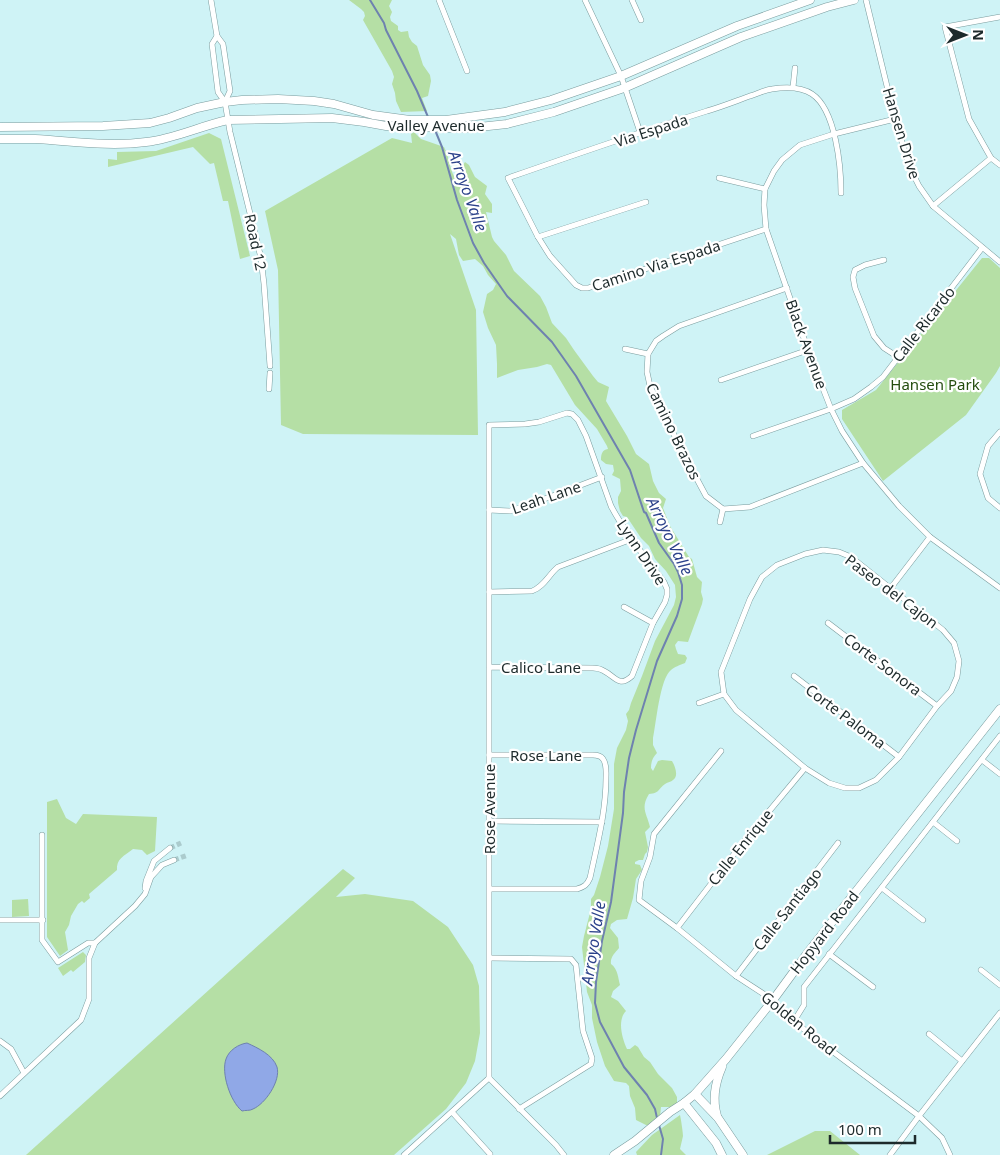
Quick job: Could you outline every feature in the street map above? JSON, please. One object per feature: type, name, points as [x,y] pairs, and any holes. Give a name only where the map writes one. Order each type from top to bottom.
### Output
[{"type":"main road","name":"Valley Avenue","points":[[0,139],[34,139],[84,144],[144,143],[228,120],[332,118],[386,126],[505,112],[551,100],[620,76],[737,26],[810,0]]},
{"type":"main road","name":"Valley Avenue","points":[[0,126],[103,126],[150,123],[197,108],[225,102],[278,99],[334,104],[412,124],[470,128],[507,124],[554,112],[624,88],[750,34],[827,7],[854,0]]},
{"type":"main road","name":"Hopyard Road","points":[[614,1155],[695,1094],[726,1059],[773,1000],[808,950],[1000,709]]},
{"type":"main road","points":[[718,1118],[715,1110],[715,1088],[726,1059]]},
{"type":"main road","points":[[695,1094],[718,1118],[743,1155]]},
{"type":"main road","points":[[684,1103],[716,1143],[722,1155]]},
{"type":"street","points":[[211,0],[217,36],[222,44],[230,90],[225,102]]},
{"type":"street","points":[[439,0],[467,71]]},
{"type":"street","points":[[586,0],[620,76],[640,132]]},
{"type":"street","points":[[632,0],[641,20]]},
{"type":"street","name":"Hansen Drive","points":[[866,0],[895,119],[910,168],[919,186],[933,206],[1000,262]]},
{"type":"street","points":[[1000,17],[945,27],[969,120],[991,158],[1000,165]]},
{"type":"street","points":[[217,36],[212,44],[218,92],[225,102]]},
{"type":"street","points":[[793,87],[795,68]]},
{"type":"street","name":"Via Espada","points":[[538,237],[508,178],[770,89],[793,87],[813,94],[820,102],[827,113],[834,134],[840,162],[841,193]]},
{"type":"street","name":"Road 12","points":[[225,102],[260,258],[264,284],[270,366]]},
{"type":"street","name":"Black Avenue","points":[[895,119],[834,134],[800,145],[782,160],[774,171],[766,189],[764,205],[766,229],[808,350],[831,409],[842,431],[863,464],[899,506],[930,537],[1000,588]]},
{"type":"street","points":[[933,206],[991,158]]},
{"type":"street","points":[[719,178],[766,189]]},
{"type":"street","points":[[538,237],[646,202]]},
{"type":"street","name":"Camino Via Espada","points":[[538,237],[550,256],[576,285],[588,288],[766,229]]},
{"type":"street","name":"Calle Ricardo","points":[[753,436],[831,409],[854,399],[871,387],[883,377],[982,248]]},
{"type":"street","points":[[884,260],[855,270],[853,277],[855,288],[874,336],[884,348],[898,357]]},
{"type":"street","points":[[625,349],[648,354],[656,341],[679,326],[787,288]]},
{"type":"street","points":[[721,380],[808,350]]},
{"type":"street","name":"Camino Brazos","points":[[648,354],[647,372],[650,386],[679,445],[706,496],[724,508]]},
{"type":"street","points":[[269,388],[270,373]]},
{"type":"street","name":"Rose Avenue","points":[[490,1078],[489,424],[525,424],[539,422],[566,413],[572,414]]},
{"type":"street","name":"Lynn Drive","points":[[572,414],[578,420],[586,436],[611,506],[667,589],[665,602],[653,623],[632,676],[622,682],[616,680],[605,671],[593,668]]},
{"type":"street","points":[[1000,432],[988,446],[980,474],[988,498],[1000,508]]},
{"type":"street","points":[[720,522],[724,508],[750,507],[863,464]]},
{"type":"street","name":"Leah Lane","points":[[489,510],[510,511],[602,477]]},
{"type":"street","points":[[890,589],[930,537]]},
{"type":"street","points":[[489,592],[536,590],[552,571],[558,567],[632,539]]},
{"type":"street","name":"Paseo del Cajon","points":[[823,550],[839,552],[851,557],[890,589],[943,630],[954,643],[959,661],[957,677],[951,691],[898,757],[876,780],[859,788],[845,788],[829,783],[805,768],[736,710],[724,694],[721,672],[754,592],[762,577],[776,565],[804,554],[823,550]]},
{"type":"street","points":[[624,607],[653,623]]},
{"type":"street","name":"Corte Sonora","points":[[828,623],[938,706]]},
{"type":"street","name":"Calico Lane","points":[[489,667],[593,668]]},
{"type":"street","name":"Corte Paloma","points":[[794,676],[898,757]]},
{"type":"street","points":[[699,703],[724,694]]},
{"type":"street","name":"Hopyard Road","points":[[794,1021],[804,1005],[804,987],[1000,736]]},
{"type":"street","name":"Golden Road","points":[[721,751],[654,834],[650,857],[641,881],[639,900],[736,976],[773,1000],[794,1021],[919,1116],[942,1138],[950,1155]]},
{"type":"street","name":"Rose Lane","points":[[489,754],[598,755],[603,758],[606,764],[606,789],[602,822]]},
{"type":"street","points":[[982,760],[1000,774]]},
{"type":"street","name":"Calle Enrique","points":[[677,928],[741,845],[805,768]]},
{"type":"street","points":[[490,821],[602,822],[590,878],[583,888],[490,889]]},
{"type":"street","points":[[933,822],[957,841]]},
{"type":"street","points":[[42,835],[42,940],[58,962],[88,943],[95,942]]},
{"type":"street","name":"Calle Santiago","points":[[736,976],[838,843]]},
{"type":"street","points":[[144,894],[146,882],[154,861],[170,848]]},
{"type":"street","points":[[0,1096],[81,1020],[88,999],[89,958],[95,942],[135,906],[144,894],[151,877],[162,865],[174,860]]},
{"type":"street","points":[[882,888],[923,920]]},
{"type":"street","points":[[0,920],[43,920]]},
{"type":"street","points":[[829,954],[872,987]]},
{"type":"street","points":[[490,958],[571,959],[576,965],[583,1031],[592,1058],[591,1064],[519,1109]]},
{"type":"street","points":[[980,970],[1000,985]]},
{"type":"street","points":[[890,1155],[962,1060],[998,1022],[1000,1013]]},
{"type":"street","points":[[929,1034],[962,1060]]},
{"type":"street","points":[[0,1041],[11,1049],[24,1073]]},
{"type":"street","points":[[404,1155],[490,1078],[564,1155]]},
{"type":"street","points":[[452,1112],[490,1154]]},
{"type":"green space","points":[[349,0],[392,0],[389,6],[392,12],[391,21],[398,26],[398,30],[401,32],[408,31],[412,42],[417,46],[423,65],[430,75],[431,81],[428,96],[422,98],[427,111],[401,112],[392,84],[394,77],[392,71],[363,20],[364,12]]},
{"type":"green space","points":[[414,132],[421,139],[444,147],[452,173],[457,181],[462,182],[462,171],[465,162],[469,165],[475,177],[487,186],[485,194],[492,204],[492,213],[486,212],[494,241],[506,255],[514,271],[540,296],[552,323],[566,338],[593,376],[598,382],[609,387],[606,401],[636,454],[649,464],[653,481],[659,493],[666,499],[663,508],[670,526],[692,559],[697,577],[702,582],[702,604],[688,642],[678,641],[675,645],[678,654],[685,655],[687,658],[685,663],[671,670],[664,682],[653,738],[653,745],[657,753],[652,759],[651,768],[653,771],[658,761],[672,761],[676,776],[657,792],[649,794],[646,799],[645,811],[650,827],[645,832],[648,847],[643,860],[635,862],[635,864],[640,865],[642,870],[636,879],[627,919],[617,920],[611,924],[610,928],[618,938],[619,948],[611,959],[611,964],[616,971],[620,985],[613,991],[611,997],[618,1001],[626,1011],[621,1024],[625,1045],[627,1049],[635,1045],[638,1047],[658,1074],[672,1088],[677,1097],[677,1104],[673,1107],[661,1107],[660,1117],[648,1126],[636,1120],[629,1086],[626,1083],[614,1081],[605,1066],[592,1018],[592,1005],[587,992],[582,947],[591,909],[591,899],[600,877],[608,846],[614,809],[614,764],[617,748],[626,730],[628,721],[626,714],[655,641],[674,605],[676,597],[675,585],[666,571],[655,559],[649,546],[641,538],[627,517],[623,516],[620,511],[618,497],[621,491],[620,479],[612,475],[614,471],[613,465],[606,464],[601,460],[602,453],[608,449],[607,446],[597,429],[575,405],[551,365],[547,364],[518,370],[497,378],[496,345],[483,312],[487,294],[493,290],[496,284],[483,266],[475,259],[463,261],[459,255],[456,239],[450,234],[476,310],[478,435],[303,434],[281,425],[278,270],[265,211],[392,138],[412,143],[411,134]]},
{"type":"green space","points":[[209,133],[221,139],[250,256],[240,259],[228,201],[223,201],[214,163],[210,164],[193,147],[108,167],[108,159],[117,160],[117,152],[156,151]]},
{"type":"green space","name":"Hansen Park","points":[[982,258],[989,258],[1000,268],[1000,366],[966,415],[883,481],[842,419],[842,410],[876,390]]},
{"type":"green space","points":[[57,799],[66,818],[76,824],[83,814],[157,817],[155,851],[147,855],[142,850],[133,849],[119,860],[117,870],[89,894],[90,898],[84,903],[82,901],[78,904],[65,932],[68,950],[60,956],[47,937],[47,802]]},
{"type":"green space","points":[[343,869],[355,878],[336,897],[365,894],[413,901],[448,927],[473,965],[479,986],[480,1033],[475,1061],[466,1083],[446,1109],[394,1155],[26,1155]]},
{"type":"green space","points":[[28,899],[29,916],[12,917],[12,900]]},
{"type":"green space","points":[[83,952],[86,955],[85,962],[73,972],[71,970],[63,976],[58,968]]},
{"type":"green space","points":[[680,1115],[683,1136],[680,1149],[686,1155],[637,1155],[636,1152],[652,1135]]},
{"type":"green space","points":[[815,1131],[830,1131],[860,1155],[767,1155]]},
{"type":"water","points":[[247,1043],[269,1055],[277,1067],[278,1073],[277,1079],[267,1097],[252,1110],[242,1111],[230,1094],[225,1065],[227,1056],[232,1050]]},
{"type":"waterway","name":"Arroyo Valle","points":[[370,0],[384,23],[428,117]]},
{"type":"waterway","name":"Arroyo Valle","points":[[435,130],[473,243],[484,263],[507,296],[552,342],[576,376],[630,470],[644,512],[659,543],[674,564],[682,585],[682,599],[677,616],[657,661],[629,758],[611,902],[602,941],[595,1003],[600,1022],[624,1067],[647,1095],[655,1109],[657,1118]]},
{"type":"waterway","name":"Arroyo Valle","points":[[659,1125],[663,1139],[661,1155]]},
{"type":"tunnel","points":[[170,848],[181,843]]},
{"type":"tunnel","points":[[174,860],[188,855]]}]
